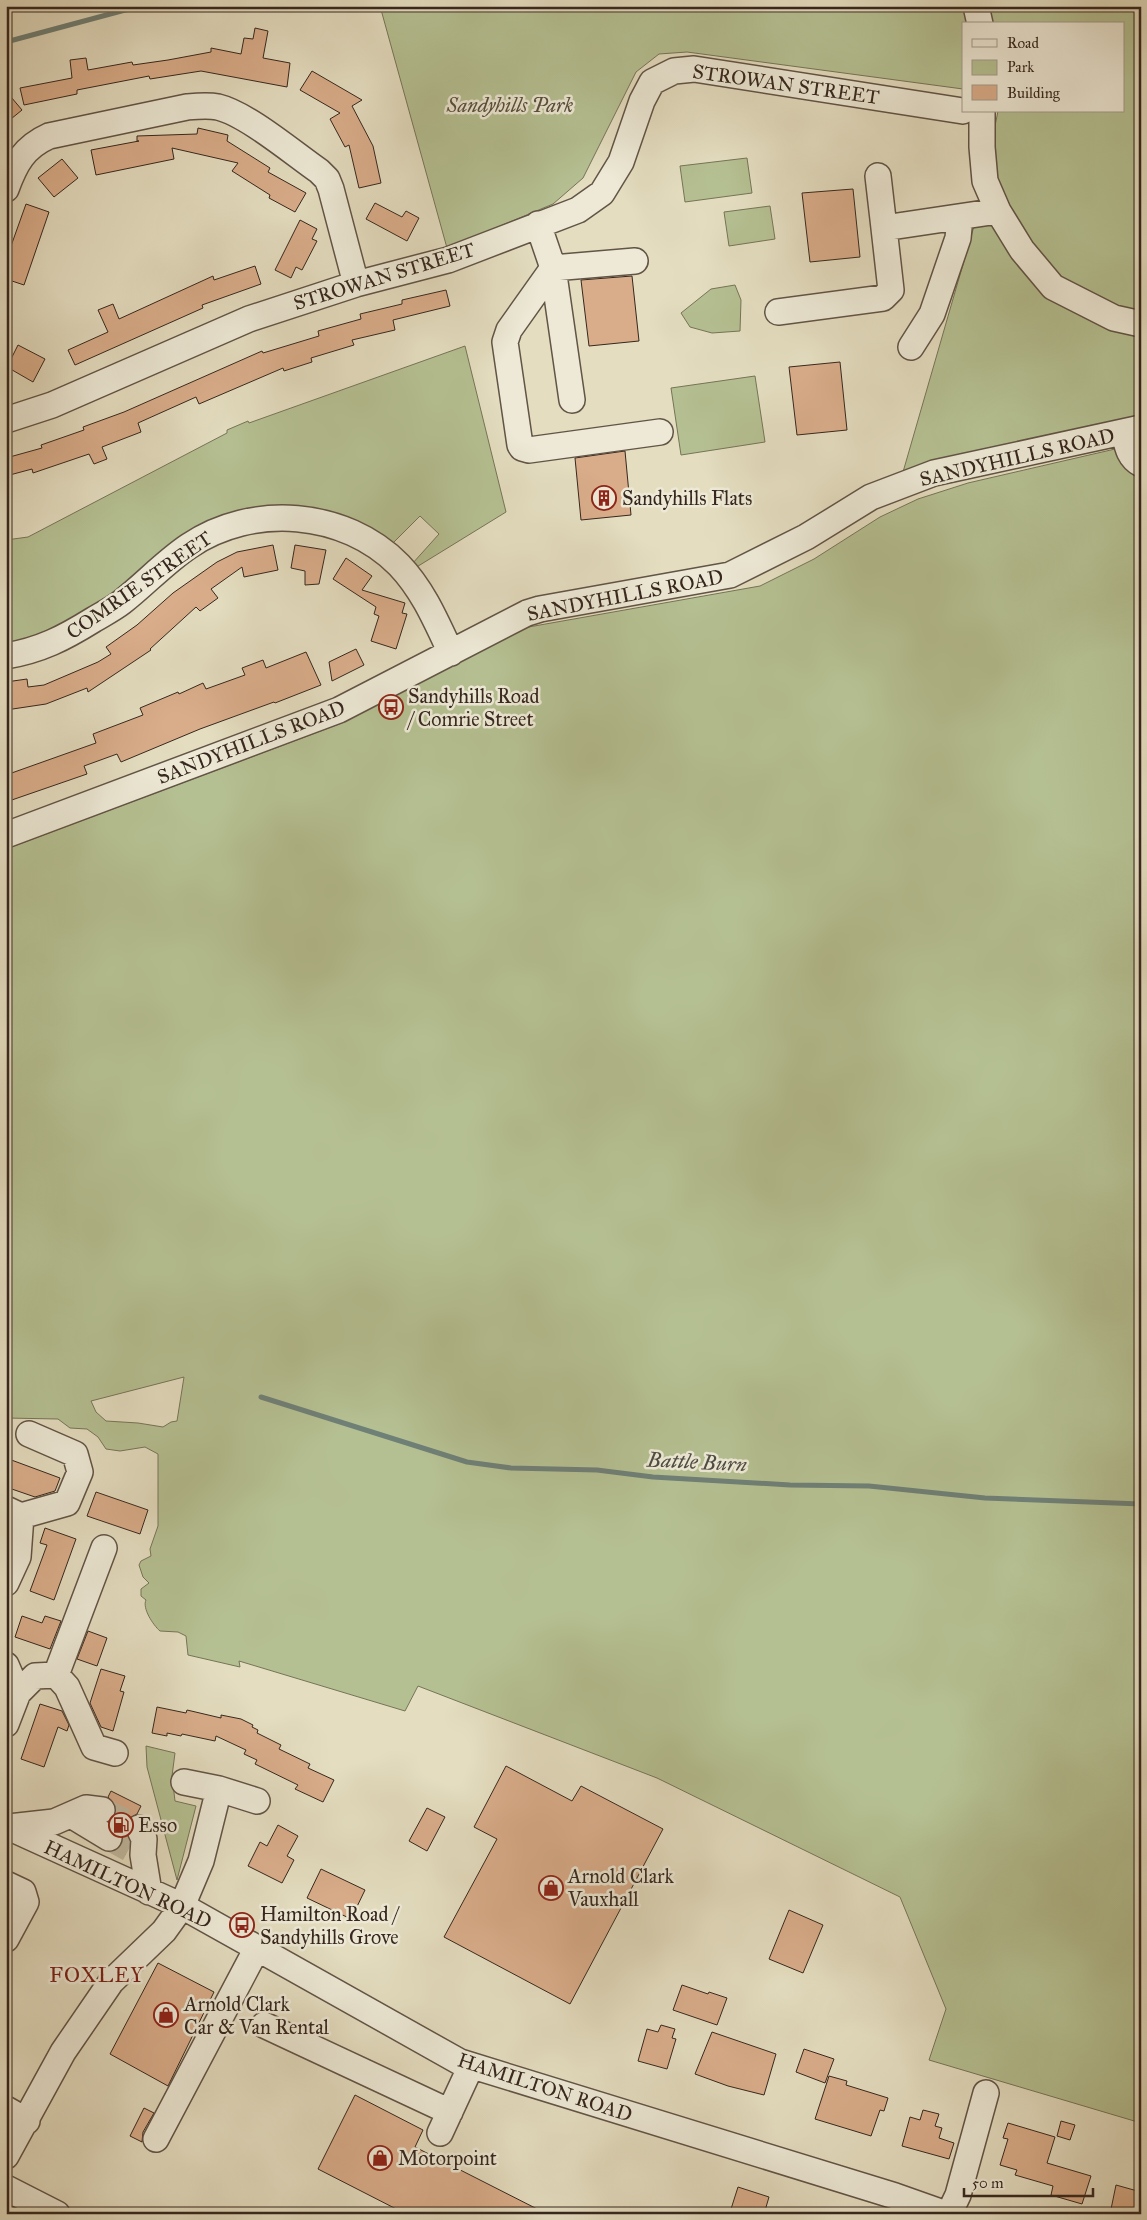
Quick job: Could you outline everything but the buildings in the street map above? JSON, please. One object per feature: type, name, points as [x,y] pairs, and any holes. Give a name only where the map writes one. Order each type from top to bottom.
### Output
[{"type":"street","points":[[976,6],[980,22]]},
{"type":"street","name":"STROWAN STREET","points":[[6,420],[52,405],[248,319],[356,284],[448,260],[578,210],[602,193],[620,162],[642,101],[652,82],[674,70],[694,69],[962,110]]},
{"type":"street","points":[[6,189],[20,157],[34,144],[49,136],[187,107],[206,106],[224,109],[241,117],[319,171],[327,179],[356,284]]},
{"type":"street","points":[[973,112],[982,147],[985,181],[998,211],[1022,250],[1053,287],[1114,318],[1141,324]]},
{"type":"street","points":[[778,312],[883,298],[892,290],[878,176]]},
{"type":"street","points":[[884,228],[998,211]]},
{"type":"street","points":[[911,347],[932,314],[958,238],[960,217]]},
{"type":"street","points":[[538,224],[553,268],[572,400]]},
{"type":"street","points":[[553,268],[635,261]]},
{"type":"street","points":[[553,268],[510,330],[505,342],[520,445],[529,450],[660,432]]},
{"type":"street","points":[[1132,430],[1130,454],[1133,460],[1141,464]]},
{"type":"street","name":"SANDYHILLS ROAD","points":[[6,835],[340,710],[504,624],[540,609],[730,575],[806,537],[872,497],[934,473],[1132,430]]},
{"type":"street","name":"COMRIE STREET","points":[[6,656],[32,650],[60,640],[120,603],[179,554],[212,532],[236,523],[274,518],[313,521],[340,528],[365,539],[390,557],[421,593],[451,653]]},
{"type":"street","points":[[6,1583],[18,1556],[14,1512],[68,1503],[80,1472],[75,1454],[29,1434]]},
{"type":"street","points":[[56,1675],[104,1548]]},
{"type":"street","points":[[6,1665],[18,1693]]},
{"type":"street","points":[[6,1724],[18,1693],[35,1676],[56,1675]]},
{"type":"street","points":[[56,1675],[67,1687],[94,1747],[115,1754]]},
{"type":"street","points":[[184,1782],[219,1789],[257,1801]]},
{"type":"street","points":[[6,2156],[16,2115],[112,1982],[164,1931],[182,1906],[201,1862],[219,1789]]},
{"type":"street","points":[[8,1827],[43,1824],[72,1815],[86,1808],[102,1810]]},
{"type":"street","points":[[72,1815],[130,1842],[149,1892]]},
{"type":"street","name":"HAMILTON ROAD","points":[[8,1827],[182,1906],[460,2062],[892,2205],[947,2214]]},
{"type":"street","points":[[6,1884],[23,1892],[26,1902],[6,1940]]},
{"type":"street","points":[[156,2139],[257,1948]]},
{"type":"street","points":[[264,2025],[445,2123],[471,2066]]},
{"type":"street","points":[[947,2214],[958,2195],[986,2093]]},
{"type":"street","points":[[6,2188],[57,2214]]},
{"type":"green space","name":"Sandyhills Park","points":[[380,6],[1141,6],[1141,418],[903,472],[977,216],[998,112],[1124,112],[1124,22],[962,22],[962,89],[687,52],[659,54],[636,72],[583,178],[553,204],[447,248]]},
{"type":"green space","points":[[747,158],[752,193],[685,202],[680,166]]},
{"type":"green space","points":[[770,206],[775,239],[729,246],[724,212]]},
{"type":"green space","points":[[735,285],[741,300],[740,331],[712,333],[690,327],[681,313],[711,289]]},
{"type":"green space","points":[[465,346],[506,512],[415,568],[412,564],[439,534],[420,516],[391,545],[255,508],[237,512],[211,520],[187,532],[169,545],[107,599],[66,624],[37,636],[6,643],[6,540],[28,537],[227,433],[227,430],[248,421],[249,423]]},
{"type":"green space","points":[[755,376],[765,442],[681,455],[671,388]]},
{"type":"green space","points":[[1141,443],[1141,2123],[929,2060],[946,2009],[900,1897],[657,1778],[418,1686],[405,1711],[239,1661],[240,1667],[188,1655],[186,1636],[178,1632],[160,1631],[149,1616],[145,1603],[146,1600],[141,1596],[141,1589],[149,1583],[143,1577],[139,1565],[141,1561],[151,1556],[150,1549],[158,1526],[158,1454],[145,1447],[120,1451],[106,1449],[98,1437],[87,1429],[70,1428],[58,1419],[6,1418],[6,849],[342,723],[523,628],[760,586],[814,559],[880,517],[918,499],[968,483]],"holes":[[[184,1377],[177,1421],[163,1427],[106,1421],[96,1412],[91,1401]]]},
{"type":"green space","points":[[146,1746],[175,1753],[172,1776],[175,1801],[196,1806],[177,1880],[147,1767]]},
{"type":"waterway","points":[[6,42],[140,6]]},
{"type":"waterway","name":"Battle Burn","points":[[261,1397],[467,1462],[511,1468],[597,1470],[653,1477],[790,1485],[869,1486],[985,1498],[1141,1504]]},
{"type":"tunnel","points":[[102,1810],[139,1828]]},
{"type":"tunnel","points":[[109,1838],[129,1849]]},
{"type":"place","name":"Sandyhills Flats","points":[[604,498]]},
{"type":"place","name":"Sandyhills Road / Comrie Street","points":[[391,707]]},
{"type":"place","name":"Esso","points":[[121,1825]]},
{"type":"place","name":"Arnold Clark Vauxhall","points":[[551,1888]]},
{"type":"place","name":"Hamilton Road / Sandyhills Grove","points":[[242,1925]]},
{"type":"place","name":"Arnold Clark Car & Van Rental","points":[[166,2015]]},
{"type":"place","name":"Motorpoint","points":[[380,2158]]},
{"type":"district","name":"FOXLEY","points":[[97,1975]]}]
